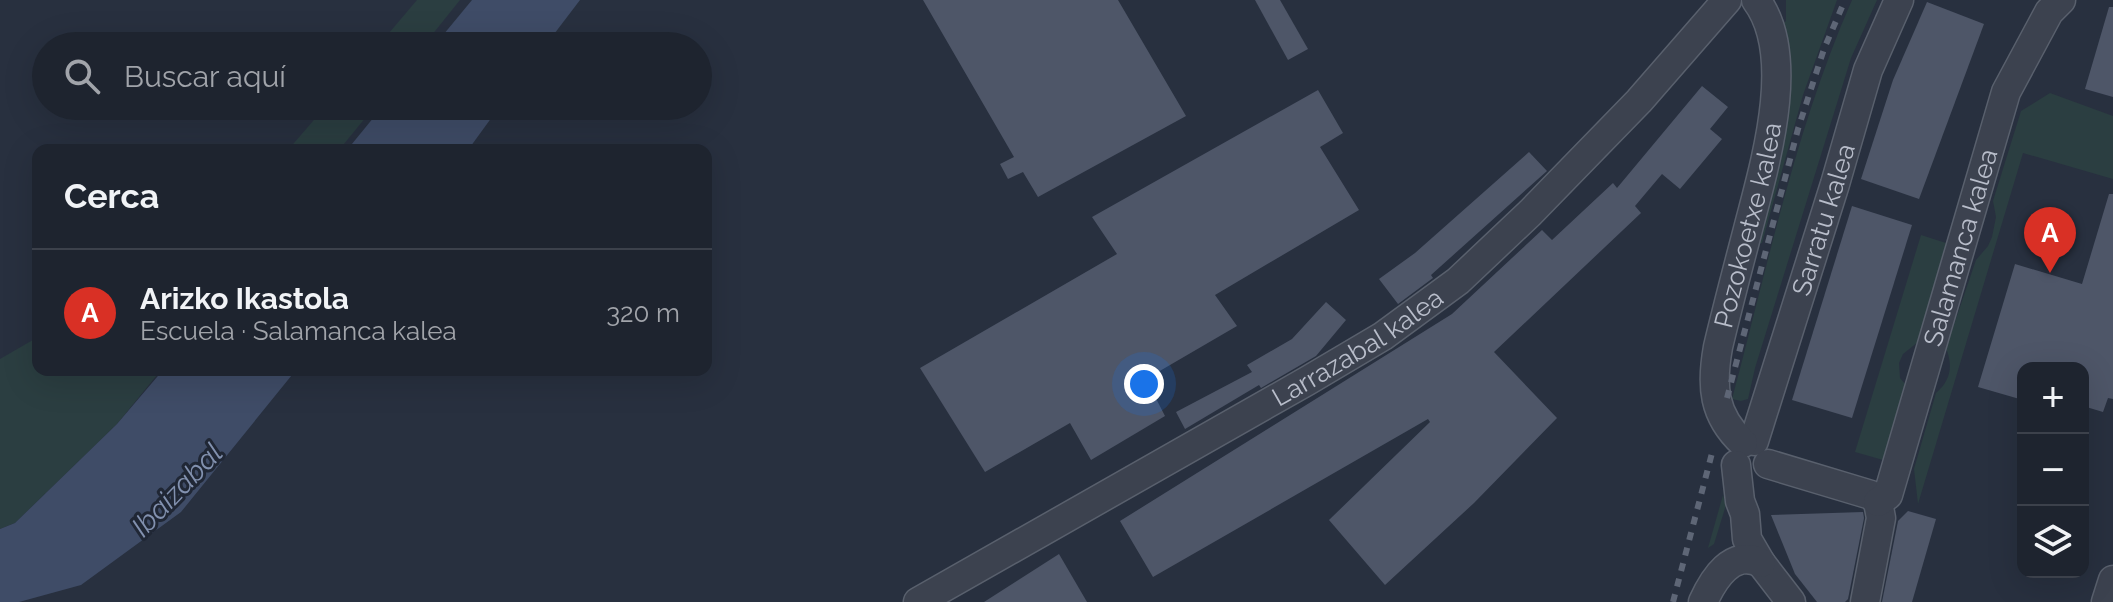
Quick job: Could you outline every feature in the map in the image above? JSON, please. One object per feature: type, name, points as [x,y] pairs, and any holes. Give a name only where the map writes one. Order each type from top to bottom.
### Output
[{"type":"street","name":"Larrazabal kalea","points":[[918,602],[1383,336],[1458,281],[1530,213],[1639,101],[1727,0]]},
{"type":"street","name":"Pozokoetxe kalea","points":[[1756,0],[1768,17],[1776,63],[1772,126],[1767,158],[1713,375],[1717,404],[1751,458],[1740,501],[1748,544],[1791,602]]},
{"type":"street","name":"Sarratu kalea","points":[[1751,458],[1868,70],[1899,0]]},
{"type":"street","name":"Salamanca kalea","points":[[1865,602],[1881,518],[1878,502],[1888,495],[2006,92],[2049,12],[2061,0]]},
{"type":"street","points":[[1751,458],[1871,495],[1878,502]]},
{"type":"street","points":[[1703,602],[1718,574],[1748,544]]},
{"type":"street","points":[[2106,602],[2113,580]]},
{"type":"shaded area","points":[[417,0],[460,0],[434,32],[390,32]]},
{"type":"shaded area","points":[[1786,0],[1837,0],[1803,95],[1762,243],[1756,244],[1781,25],[1786,21]]},
{"type":"shaded area","points":[[1852,0],[1877,0],[1851,58],[1748,399],[1732,399],[1799,147],[1832,48]]},
{"type":"shaded area","points":[[2050,93],[2113,116],[2113,179],[2023,153],[1918,504],[1914,469],[1936,393],[1949,372],[1946,348],[1976,260],[1992,237],[1996,217],[1993,201],[2021,111]]},
{"type":"shaded area","points":[[314,120],[364,120],[344,144],[293,144]]},
{"type":"shaded area","points":[[1921,235],[1946,243],[1918,342],[1903,354],[1899,363],[1900,378],[1905,384],[1883,460],[1855,452]]},
{"type":"shaded area","points":[[32,340],[32,376],[156,376],[117,424],[15,523],[0,529],[0,359]]},
{"type":"shaded area","points":[[1723,495],[1726,505],[1714,544],[1708,548]]},
{"type":"water","points":[[472,0],[580,0],[556,32],[446,32]]},
{"type":"water","points":[[372,120],[490,120],[472,144],[352,144]]},
{"type":"water","name":"Ibaizabal","points":[[158,376],[291,376],[181,512],[81,585],[19,602],[0,602],[0,529],[15,523],[117,424]]},
{"type":"building","points":[[923,0],[1118,0],[1186,116],[1038,197],[1023,172],[1008,179],[1000,164],[1014,157]]},
{"type":"building","points":[[1255,0],[1280,0],[1308,49],[1288,60]]},
{"type":"building","points":[[1927,2],[1984,24],[1919,199],[1861,179],[1893,80]]},
{"type":"building","points":[[2109,7],[2113,7],[2113,97],[2085,89]]},
{"type":"building","points":[[1702,86],[1728,107],[1710,129],[1722,139],[1680,189],[1662,174],[1635,206],[1641,213],[1494,352],[1557,418],[1474,503],[1385,585],[1329,520],[1430,422],[1428,419],[1153,577],[1120,521],[1452,314],[1542,230],[1552,240],[1613,183],[1617,188]]},
{"type":"building","points":[[1318,90],[1343,133],[1320,147],[1359,210],[1215,295],[1237,326],[1146,379],[1165,416],[1091,460],[1070,423],[985,472],[920,368],[1117,254],[1092,217]]},
{"type":"building","points":[[1529,152],[1547,171],[1431,275],[1433,278],[1398,304],[1379,279],[1415,253]]},
{"type":"building","points":[[2109,194],[2113,194],[2113,399],[2108,398],[2103,412],[2089,408],[2089,362],[2017,362],[2017,398],[1978,387],[2015,264],[2082,284]]},
{"type":"building","points":[[1852,206],[1912,225],[1852,418],[1792,400]]},
{"type":"building","points":[[1326,302],[1346,320],[1316,356],[1261,388],[1259,385],[1185,429],[1176,412],[1252,372],[1247,365],[1292,339]]},
{"type":"building","points":[[1908,511],[1936,519],[1912,602],[1882,602],[1898,521]]},
{"type":"building","points":[[1863,512],[1848,599],[1845,602],[1817,602],[1795,574],[1771,515]]},
{"type":"building","points":[[1059,554],[1087,602],[984,602]]},
{"type":"railway","points":[[1727,398],[1798,129],[1824,49],[1845,0]]},
{"type":"railway","points":[[1673,602],[1712,453]]},
{"type":"place","name":"Arizko Ikastola","points":[[2050,273]]}]
